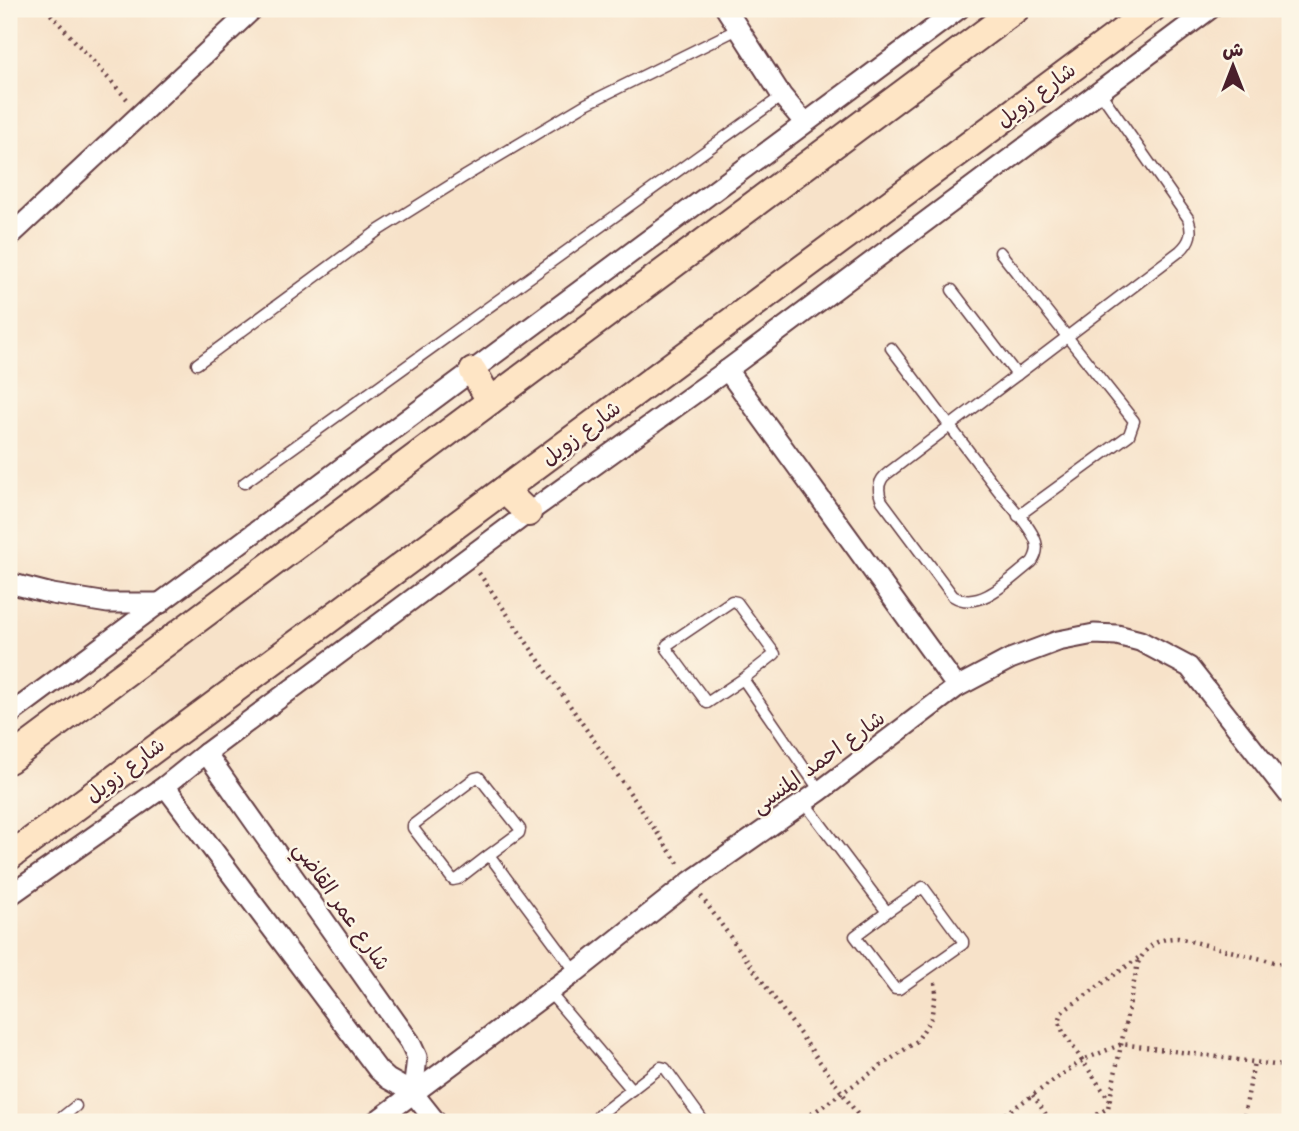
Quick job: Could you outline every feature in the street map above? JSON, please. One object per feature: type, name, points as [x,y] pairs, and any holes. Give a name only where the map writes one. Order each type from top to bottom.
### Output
[{"type":"main road","points":[[9,760],[1016,9]]},
{"type":"main road","name":"شارع زويل","points":[[9,857],[1152,9]]},
{"type":"main road","points":[[472,371],[490,401]]},
{"type":"main road","points":[[504,489],[528,513]]},
{"type":"street","points":[[9,237],[253,9]]},
{"type":"street","points":[[726,9],[782,96],[804,122]]},
{"type":"street","points":[[9,715],[959,9]]},
{"type":"street","points":[[9,897],[165,786],[528,513],[727,370],[1210,9]]},
{"type":"street","points":[[727,370],[957,687]]},
{"type":"street","points":[[9,583],[52,594],[108,603],[161,603]]},
{"type":"street","name":"شارع احمد المنسى","points":[[375,1122],[576,972],[691,881],[812,796],[957,687],[1010,659],[1058,641],[1094,634],[1117,635],[1140,642],[1189,667],[1290,796]]},
{"type":"street","name":"شارع عمر القاضي","points":[[206,753],[410,1042],[416,1057],[413,1093]]},
{"type":"street","points":[[165,786],[378,1070],[413,1093],[436,1122]]},
{"type":"lane","points":[[197,365],[379,230],[462,178],[586,104],[738,29]]},
{"type":"lane","points":[[891,348],[950,426],[1018,516],[1037,544],[1032,562],[989,595],[976,600],[964,601],[953,596],[882,501],[878,488],[883,477],[950,426],[1017,374],[1180,251],[1191,237],[1188,218],[1100,92]]},
{"type":"lane","points":[[244,483],[782,96]]},
{"type":"lane","points":[[1000,252],[1132,416],[1134,426],[1129,435],[1018,516]]},
{"type":"lane","points":[[952,290],[1017,374]]},
{"type":"lane","points":[[735,601],[775,654],[743,679],[710,702],[705,702],[667,645],[735,601]]},
{"type":"lane","points":[[743,679],[812,796],[887,912]]},
{"type":"lane","points":[[475,778],[479,778],[520,829],[519,833],[489,855],[453,880],[413,825],[475,778]]},
{"type":"lane","points":[[489,855],[576,972]]},
{"type":"lane","points":[[919,888],[924,888],[963,942],[899,989],[894,988],[855,936],[887,912],[919,888]]},
{"type":"lane","points":[[549,992],[632,1090]]},
{"type":"lane","points":[[600,1122],[597,1118],[599,1115],[663,1067],[705,1122]]},
{"type":"lane","points":[[56,1122],[76,1106]]},
{"type":"path","points":[[46,9],[141,114]]},
{"type":"path","points":[[468,558],[691,881],[863,1122]]},
{"type":"path","points":[[1110,1102],[1059,1022],[1062,1012],[1142,956],[1150,946],[1160,939],[1178,938],[1290,967]]},
{"type":"path","points":[[1085,1122],[1104,1112],[1110,1102],[1142,956]]},
{"type":"path","points":[[800,1122],[917,1041],[931,1018],[936,992],[932,965]]},
{"type":"path","points":[[994,1122],[1083,1060],[1122,1044],[1290,1067]]},
{"type":"path","points":[[1242,1122],[1254,1062]]},
{"type":"path","points":[[1033,1095],[1051,1122]]}]
